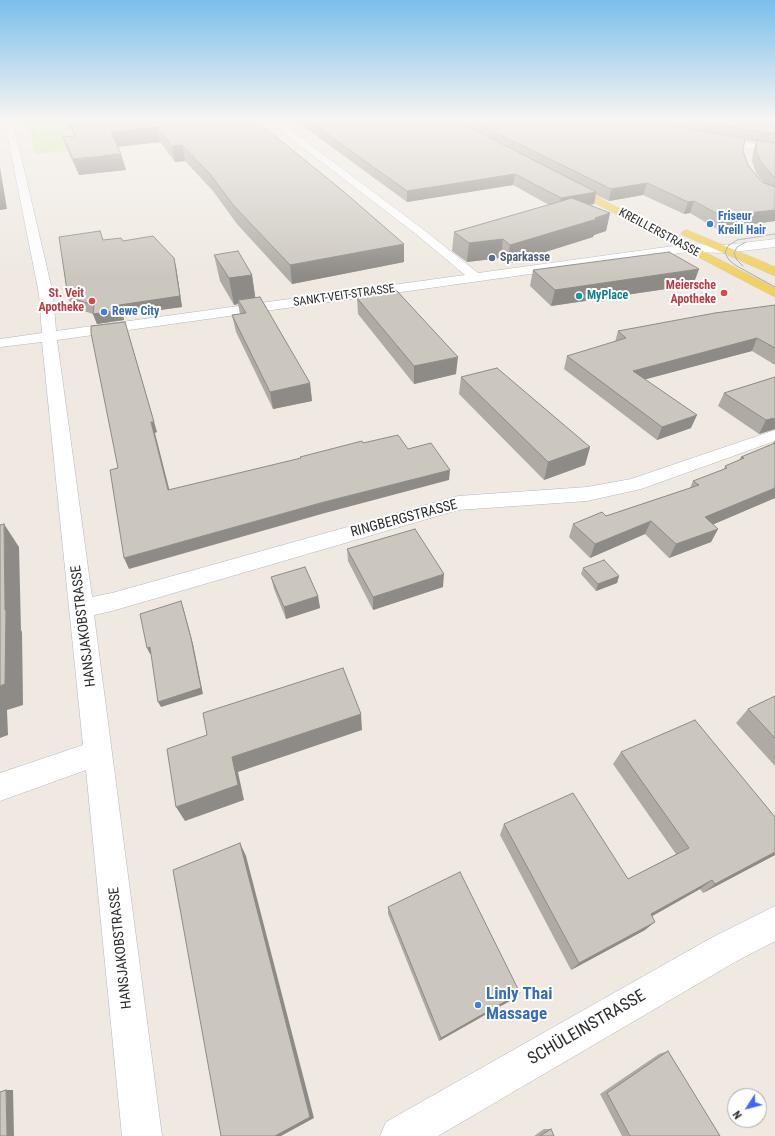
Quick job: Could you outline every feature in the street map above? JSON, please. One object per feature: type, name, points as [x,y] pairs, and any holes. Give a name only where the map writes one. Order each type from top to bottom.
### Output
[{"type":"main road","points":[[572,176],[586,183]]},
{"type":"main road","name":"KREILLERSTRASSE","points":[[562,182],[775,293]]},
{"type":"main road","name":"KREILLERSTRASSE","points":[[677,228],[775,272]]},
{"type":"street","name":"HANSJAKOBSTRASSE","points":[[16,171],[46,294],[142,1136]]},
{"type":"street","points":[[340,171],[420,232],[475,277]]},
{"type":"street","name":"SANKT-VEIT-STRASSE","points":[[688,248],[701,239],[720,236]]},
{"type":"street","name":"SANKT-VEIT-STRASSE","points":[[0,343],[688,248],[724,249],[775,243]]},
{"type":"street","name":"RINGBERGSTRASSE","points":[[81,608],[112,602],[458,504],[587,494],[634,485],[771,440]]},
{"type":"street","points":[[0,787],[98,753]]},
{"type":"street","name":"SCHÜLEINSTRASSE","points":[[400,1136],[723,950],[775,923]]},
{"type":"building","points":[[207,171],[318,171],[404,244],[290,265],[234,206]]},
{"type":"building","points":[[379,171],[555,171],[596,192],[561,198],[515,174],[407,191]]},
{"type":"building","points":[[574,171],[753,171],[762,182],[775,187],[775,210],[721,216],[694,201],[688,202],[647,183],[611,189]]},
{"type":"building","points":[[769,171],[775,171],[775,178]]},
{"type":"building","points":[[572,198],[610,213],[595,218],[597,219],[510,245],[503,239],[469,243],[454,232]]},
{"type":"building","points":[[100,231],[103,240],[121,238],[123,241],[153,236],[174,258],[180,296],[119,305],[121,310],[93,314],[94,305],[68,297],[59,237]]},
{"type":"building","points":[[238,251],[252,275],[229,278],[214,255]]},
{"type":"building","points":[[669,252],[699,269],[555,290],[533,270]]},
{"type":"building","points":[[396,290],[458,357],[414,366],[357,298]]},
{"type":"building","points":[[260,297],[310,383],[270,392],[232,315],[246,313],[238,300]]},
{"type":"building","points":[[775,305],[775,348],[757,338],[633,371],[697,415],[662,427],[567,356],[626,338],[618,331],[715,313]]},
{"type":"building","points":[[125,322],[154,422],[151,422],[168,490],[301,458],[300,457],[362,441],[363,443],[398,435],[408,449],[431,443],[450,470],[324,502],[124,558],[110,470],[118,468],[91,333],[91,326]]},
{"type":"building","points":[[497,368],[590,447],[548,462],[461,377]]},
{"type":"building","points":[[775,377],[775,418],[766,420],[724,393]]},
{"type":"building","points":[[775,443],[775,488],[705,517],[718,529],[676,544],[651,521],[595,544],[573,524],[602,512],[606,516],[699,485],[693,481],[727,468],[725,466],[744,458],[741,457]]},
{"type":"building","points":[[4,524],[6,610],[5,684],[0,686],[0,525]]},
{"type":"building","points":[[415,529],[444,574],[373,597],[347,549]]},
{"type":"building","points":[[604,560],[619,576],[598,584],[583,568]]},
{"type":"building","points":[[305,567],[318,596],[284,607],[271,577]]},
{"type":"building","points":[[181,601],[191,638],[201,688],[158,702],[150,647],[147,648],[140,614]]},
{"type":"building","points":[[343,668],[361,714],[232,757],[238,785],[176,807],[167,749],[207,735],[203,713]]},
{"type":"building","points":[[775,696],[775,738],[748,709]]},
{"type":"building","points":[[695,720],[775,817],[775,852],[715,884],[712,880],[651,914],[655,922],[579,963],[504,824],[573,793],[628,879],[689,848],[621,752]]},
{"type":"building","points":[[240,843],[310,1117],[275,1136],[221,1136],[173,870]]},
{"type":"building","points":[[460,872],[520,993],[441,1038],[388,907]]},
{"type":"building","points":[[668,1051],[720,1136],[630,1136],[607,1093]]},
{"type":"building","points":[[6,1090],[7,1136],[0,1136],[0,1092]]},
{"type":"building","points":[[551,1129],[554,1136],[540,1136]]},
{"type":"tram line","points":[[775,234],[737,240],[728,246],[725,253],[729,260],[735,265],[775,287]]},
{"type":"tram line","points":[[743,266],[737,260],[734,253],[737,247],[746,242]]},
{"type":"place","name":"Friseur Kreill Hair","points":[[710,224]]},
{"type":"place","name":"Sparkasse","points":[[492,258]]},
{"type":"place","name":"Meiersche Apotheke","points":[[724,293]]},
{"type":"place","name":"MyPlace","points":[[579,296]]},
{"type":"place","name":"St. Veit Apotheke","points":[[92,301]]},
{"type":"place","name":"Rewe City","points":[[104,312]]},
{"type":"place","name":"Linly Thai Massage","points":[[478,1005]]}]
